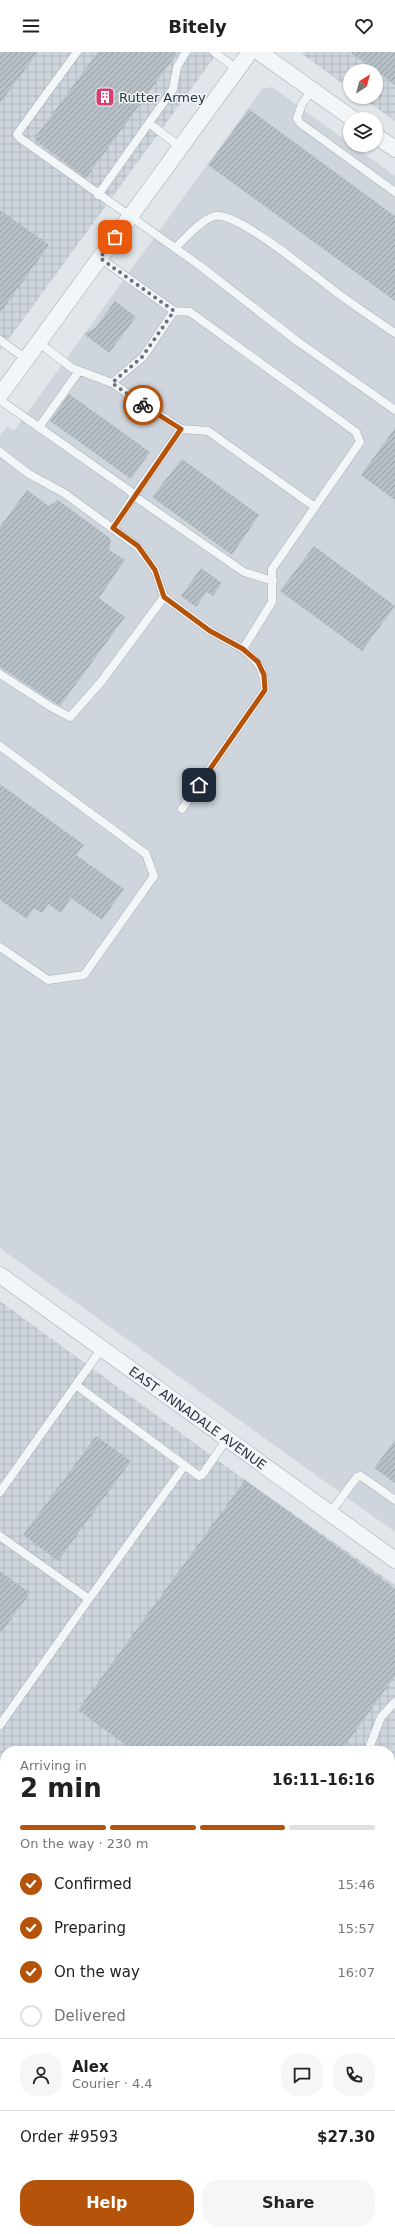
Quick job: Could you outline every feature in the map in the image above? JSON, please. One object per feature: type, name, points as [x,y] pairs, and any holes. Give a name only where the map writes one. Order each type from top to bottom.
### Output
[{"type":"street","points":[[0,395],[250,52]]},
{"type":"street","points":[[260,52],[343,112]]},
{"type":"street","points":[[383,141],[395,149]]},
{"type":"street","name":"EAST ANNADALE AVENUE","points":[[0,1275],[330,1513],[394,1556]]},
{"type":"lane","points":[[77,52],[17,134],[20,138],[98,195],[175,248],[297,341],[395,410]]},
{"type":"lane","points":[[98,195],[173,89],[177,67],[186,52]]},
{"type":"lane","points":[[214,52],[237,69]]},
{"type":"lane","points":[[312,90],[302,104],[297,118],[300,123],[395,192]]},
{"type":"lane","points":[[149,124],[180,147]]},
{"type":"lane","points":[[175,248],[203,222],[215,216],[226,216],[263,237],[340,296],[395,333]]},
{"type":"lane","points":[[100,258],[174,311],[190,312],[356,432],[360,442],[272,569],[272,602],[243,649]]},
{"type":"lane","points":[[112,383],[142,357],[174,311]]},
{"type":"lane","points":[[0,340],[26,359]]},
{"type":"lane","points":[[38,342],[72,368],[112,383],[181,429],[208,431],[315,507]]},
{"type":"lane","points":[[39,427],[79,371]]},
{"type":"lane","points":[[0,400],[130,491],[134,496],[244,572],[273,581]]},
{"type":"lane","points":[[113,528],[181,429]]},
{"type":"lane","points":[[0,452],[29,474],[64,493],[138,546],[155,570],[164,597],[210,631],[243,649],[258,662],[264,675],[265,690],[182,809]]},
{"type":"lane","points":[[0,674],[51,707],[70,717],[101,682],[164,597]]},
{"type":"lane","points":[[0,746],[146,854],[154,876],[84,975],[48,980],[0,947]]},
{"type":"lane","points":[[0,1492],[102,1348]]},
{"type":"lane","points":[[76,1385],[199,1476],[202,1475],[227,1439]]},
{"type":"lane","points":[[0,1725],[185,1465]]},
{"type":"lane","points":[[330,1513],[357,1477],[361,1476],[395,1500]]},
{"type":"lane","points":[[0,1536],[89,1599]]},
{"type":"lane","points":[[372,1746],[381,1717],[395,1702]]},
{"type":"shaded area","points":[[0,52],[218,52],[0,351]]},
{"type":"shaded area","points":[[302,52],[395,52],[395,121],[371,104],[383,104],[383,64],[343,64],[343,84],[302,54]]},
{"type":"shaded area","points":[[272,87],[343,138],[343,152],[362,152],[395,176],[395,1532],[0,1248],[0,436],[7,426],[14,431],[262,89]]},
{"type":"shaded area","points":[[0,1301],[245,1480],[395,1585],[395,1746],[0,1746]]},
{"type":"building","points":[[0,52],[38,52],[0,103]]},
{"type":"building","name":"Rutter Armey","points":[[98,52],[178,52],[86,178],[34,139]]},
{"type":"building","points":[[350,52],[395,52],[395,85],[383,76],[383,64],[366,64]]},
{"type":"building","points":[[249,109],[395,216],[395,301],[208,165]]},
{"type":"building","points":[[0,210],[49,245],[0,313]]},
{"type":"building","points":[[115,301],[136,317],[109,353],[84,334],[95,328]]},
{"type":"building","points":[[69,394],[150,452],[131,479],[50,421]]},
{"type":"building","points":[[395,428],[395,500],[361,475]]},
{"type":"building","points":[[182,459],[259,515],[232,555],[152,497]]},
{"type":"building","points":[[27,490],[49,506],[58,500],[111,539],[109,550],[125,560],[99,598],[125,617],[60,706],[0,667],[0,527]]},
{"type":"building","points":[[314,546],[395,606],[362,651],[280,591]]},
{"type":"building","points":[[201,568],[222,583],[213,596],[207,592],[196,607],[181,596]]},
{"type":"building","points":[[0,784],[84,845],[76,855],[124,889],[102,920],[71,898],[61,913],[48,904],[42,913],[34,908],[27,919],[0,900]]},
{"type":"building","points":[[96,1436],[131,1461],[58,1561],[23,1535]]},
{"type":"building","points":[[395,1440],[395,1483],[374,1468]]},
{"type":"building","points":[[245,1480],[395,1589],[395,1676],[345,1746],[127,1746],[78,1710]]},
{"type":"building","points":[[0,1571],[30,1593],[0,1634]]},
{"type":"way so far","points":[[115,237],[100,258],[174,311],[142,357],[112,383],[143,405]]},
{"type":"place","name":"Rutter Armey","points":[[105,97]]},
{"type":"route","points":[[143,405],[166,421],[181,429],[113,528],[138,546],[155,570],[164,597],[210,631],[243,649],[258,662],[264,675],[265,690],[199,785]]}]
